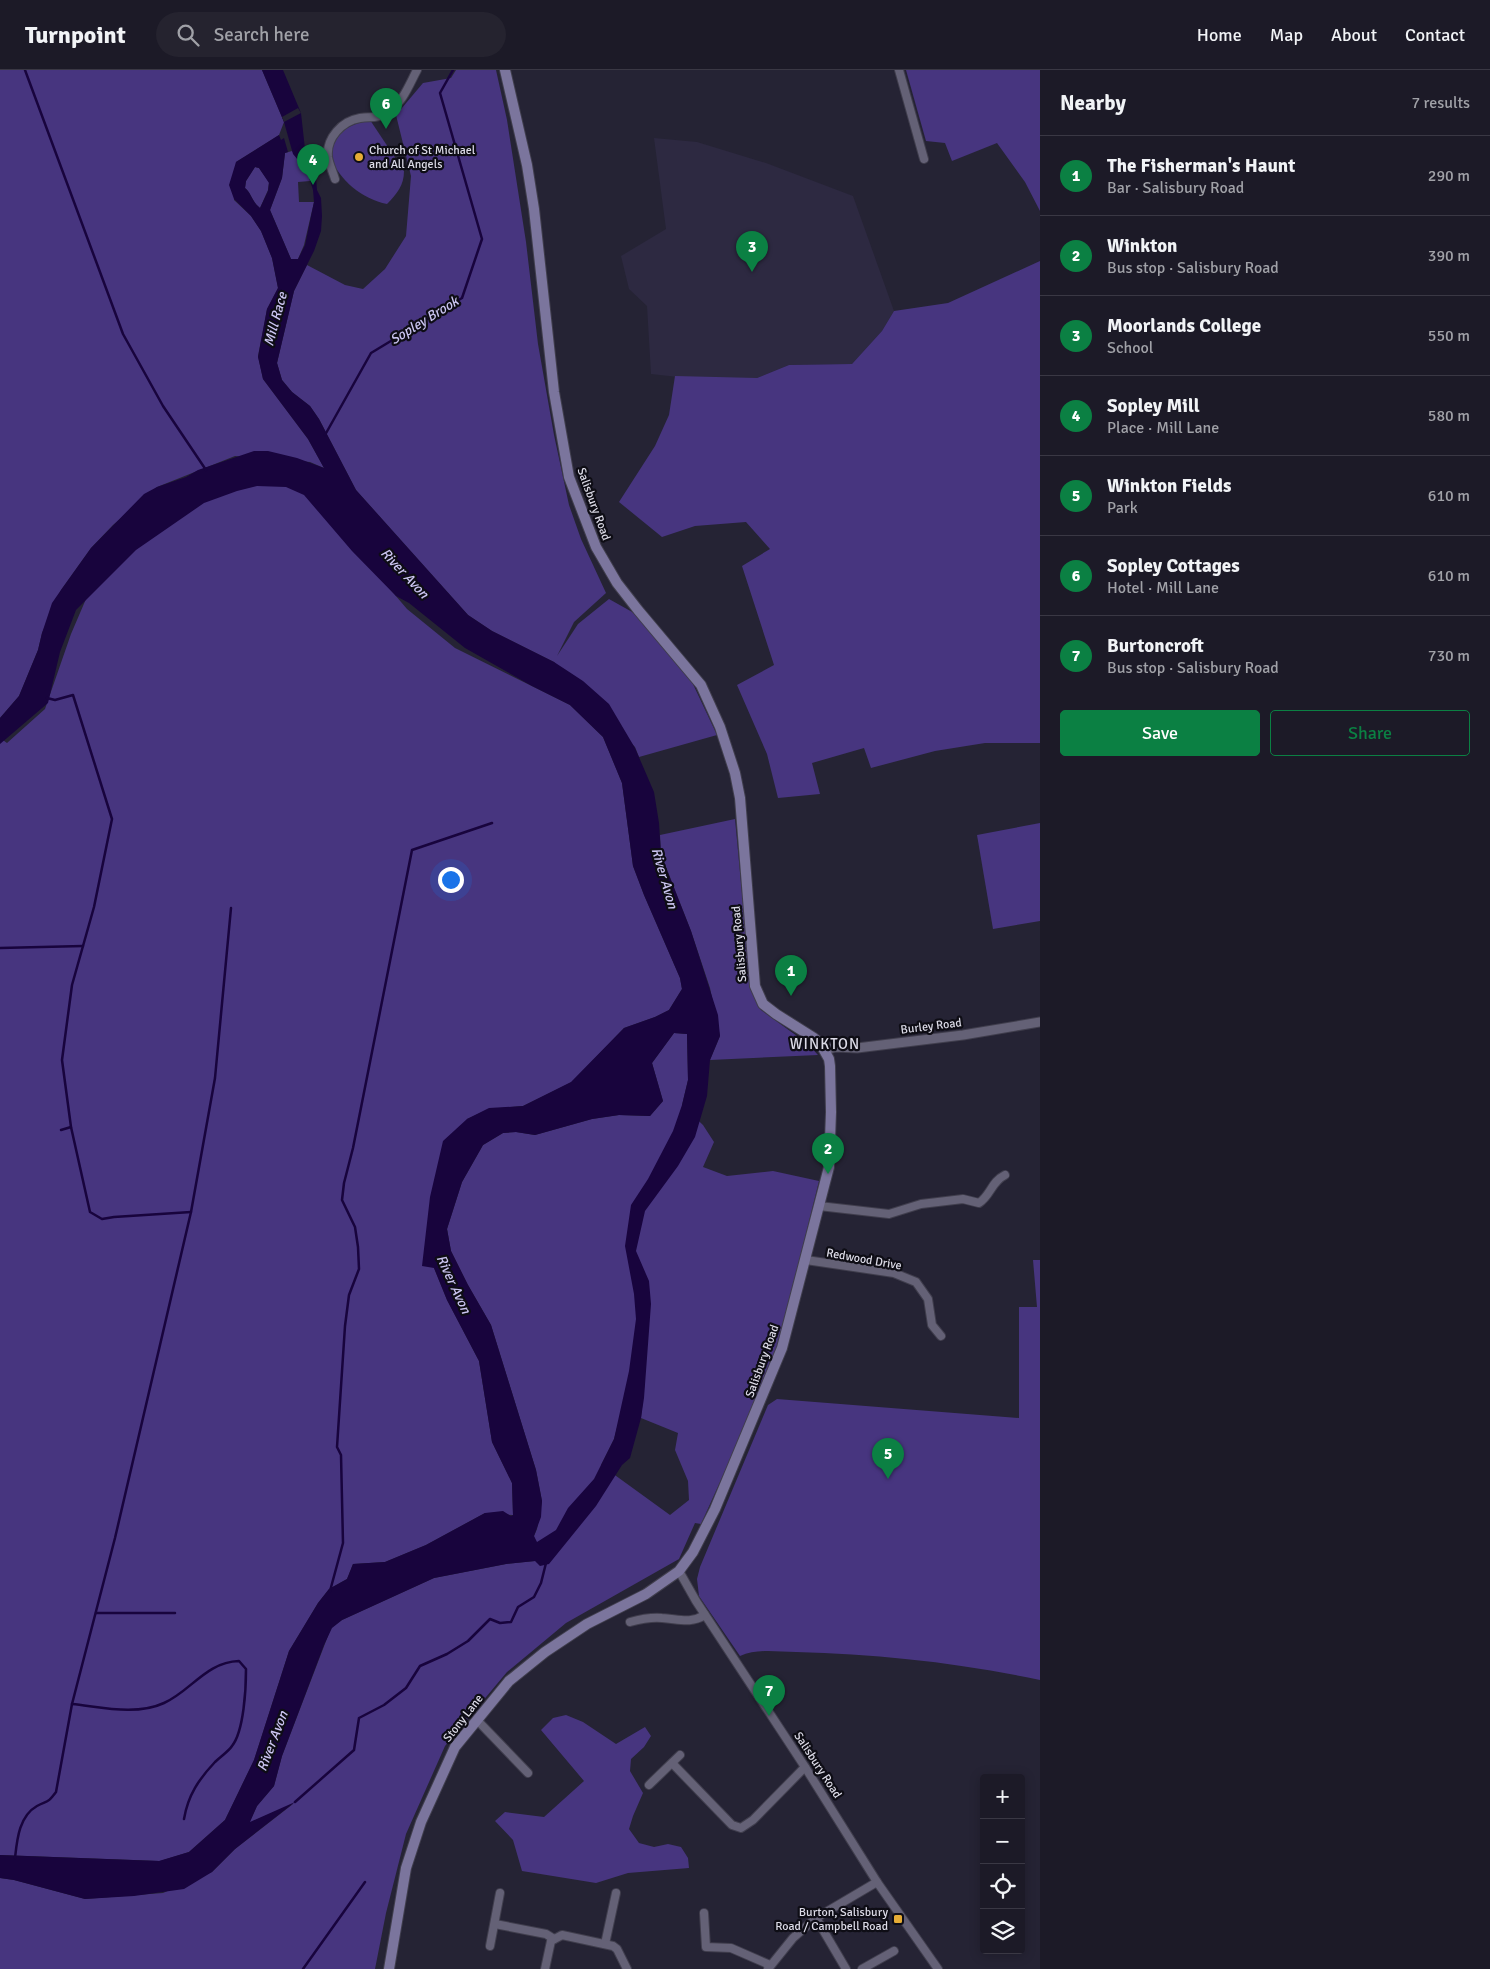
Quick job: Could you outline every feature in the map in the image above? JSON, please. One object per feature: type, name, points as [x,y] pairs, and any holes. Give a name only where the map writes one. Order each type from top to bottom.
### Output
[{"type":"main road","name":"Salisbury Road","points":[[505,70],[527,165],[534,209],[554,392],[569,477],[596,547],[617,583],[701,685],[720,727],[735,773],[740,798],[755,986],[763,1004],[814,1038],[825,1050],[830,1066],[831,1112],[828,1167],[806,1260],[782,1348],[703,1533],[693,1552],[679,1571]]},
{"type":"main road","name":"Stony Lane","points":[[389,1969],[406,1868],[421,1822],[455,1747],[509,1682],[545,1652],[587,1624],[646,1594],[679,1571]]},
{"type":"street","points":[[334,179],[328,155],[337,130],[347,122],[360,118],[375,118],[390,110],[400,102],[417,70]]},
{"type":"street","points":[[899,70],[924,159]]},
{"type":"street","name":"Burley Road","points":[[825,1050],[836,1047],[857,1048],[963,1035],[1040,1022]]},
{"type":"street","points":[[819,1206],[889,1214],[921,1204],[963,1198],[979,1203],[984,1199],[996,1179],[1005,1175]]},
{"type":"street","name":"Redwood Drive","points":[[806,1260],[894,1273],[916,1282],[928,1299],[932,1324],[941,1336]]},
{"type":"street","name":"Salisbury Road","points":[[679,1571],[705,1615],[805,1766],[877,1882],[938,1969]]},
{"type":"street","points":[[630,1622],[644,1618],[663,1618],[680,1621],[696,1620],[705,1615]]},
{"type":"street","points":[[477,1720],[528,1773]]},
{"type":"street","points":[[649,1785],[680,1755]]},
{"type":"street","points":[[672,1763],[732,1825],[742,1828],[753,1820],[805,1766]]},
{"type":"street","points":[[704,1913],[706,1947],[731,1948],[769,1967],[793,1938],[816,1918],[877,1882]]},
{"type":"street","points":[[605,1944],[616,1892]]},
{"type":"street","points":[[490,1946],[500,1893]]},
{"type":"street","points":[[816,1918],[846,1969]]},
{"type":"street","points":[[495,1924],[546,1934],[554,1939]]},
{"type":"street","points":[[545,1969],[550,1946],[554,1939],[562,1935],[605,1944],[617,1949],[628,1969]]},
{"type":"street","points":[[862,1969],[894,1951]]},
{"type":"shaded area","points":[[0,70],[262,70],[284,122],[279,135],[236,162],[234,200],[251,216],[261,231],[272,258],[278,288],[267,309],[258,356],[263,379],[308,439],[324,468],[310,462],[235,456],[157,487],[113,525],[91,548],[61,590],[42,633],[38,650],[19,696],[0,718]]},
{"type":"shaded area","points":[[456,70],[496,70],[507,120],[526,242],[538,344],[554,435],[569,505],[581,539],[606,593],[574,622],[557,656],[578,624],[609,599],[634,613],[673,657],[692,682],[717,735],[639,757],[635,747],[554,662],[492,631],[468,615],[356,490],[319,419],[310,406],[292,392],[282,380],[277,363],[294,291],[307,265],[345,285],[363,289],[385,269],[406,236],[411,176],[396,115],[423,83],[451,78]]},
{"type":"shaded area","points":[[906,70],[1040,70],[1040,211],[1025,182],[997,143],[952,161],[945,143],[926,141]]},
{"type":"shaded area","points":[[370,120],[404,171],[403,181],[399,189],[387,204],[369,198],[352,187],[339,173],[330,156],[336,140],[344,130],[355,124]]},
{"type":"shaded area","points":[[654,138],[697,142],[766,163],[853,196],[894,311],[882,331],[852,364],[789,365],[757,378],[687,378],[651,374],[647,306],[629,289],[621,256],[666,229]]},
{"type":"shaded area","points":[[292,151],[307,170],[310,181],[298,182],[299,202],[314,202],[304,245],[298,259],[291,259],[270,210],[282,178],[285,153]]},
{"type":"shaded area","points":[[255,167],[259,168],[269,182],[268,190],[260,208],[245,188],[246,181]]},
{"type":"shaded area","points":[[1040,261],[1040,743],[985,743],[935,751],[871,768],[864,748],[812,763],[820,794],[778,798],[767,754],[737,685],[774,665],[742,566],[770,549],[746,522],[695,526],[662,537],[619,502],[655,446],[669,415],[675,376],[757,378],[789,365],[852,364],[882,331],[894,311],[948,303]]},
{"type":"shaded area","points":[[260,482],[302,486],[407,609],[455,648],[570,705],[603,737],[622,783],[633,866],[680,978],[682,989],[669,1010],[624,1028],[572,1082],[523,1106],[489,1109],[467,1119],[434,1268],[447,1300],[479,1361],[492,1442],[512,1483],[513,1515],[485,1513],[426,1545],[385,1562],[353,1564],[347,1579],[329,1589],[318,1603],[289,1651],[254,1760],[225,1820],[189,1852],[160,1861],[0,1855],[0,738],[7,743],[45,709],[71,634],[86,599],[143,539],[206,496]]},
{"type":"shaded area","points":[[735,819],[751,989],[761,1010],[808,1044],[818,1055],[710,1060],[720,1036],[710,988],[691,931],[661,854],[660,835]]},
{"type":"shaded area","points":[[1040,823],[1040,921],[993,929],[977,835]]},
{"type":"shaded area","points":[[674,1033],[687,1034],[688,1080],[682,1105],[703,1125],[714,1142],[703,1167],[727,1176],[773,1171],[819,1181],[779,1343],[749,1418],[701,1524],[695,1523],[679,1559],[566,1623],[507,1672],[445,1746],[406,1834],[386,1913],[375,1969],[0,1969],[0,1878],[85,1899],[163,1893],[212,1872],[235,1849],[293,1804],[249,1823],[257,1806],[274,1786],[282,1756],[331,1628],[342,1620],[434,1578],[506,1564],[535,1561],[534,1536],[542,1501],[536,1470],[491,1325],[451,1251],[447,1229],[462,1182],[483,1145],[503,1133],[516,1132],[535,1135],[592,1119],[619,1115],[650,1116],[663,1101],[652,1063]],"holes":[[[645,1379],[641,1418],[678,1433],[675,1450],[688,1481],[689,1500],[670,1515],[601,1465],[614,1439],[618,1424]]]},
{"type":"shaded area","points":[[1033,1260],[1040,1260],[1040,1680],[949,1664],[888,1657],[768,1651],[753,1652],[740,1656],[699,1596],[697,1579],[700,1567],[768,1405],[777,1399],[1019,1418],[1019,1307],[1037,1307]]},
{"type":"shaded area","points":[[566,1715],[583,1722],[616,1744],[645,1727],[651,1736],[644,1747],[631,1759],[630,1771],[643,1793],[629,1829],[639,1843],[654,1847],[668,1844],[681,1847],[688,1858],[689,1868],[628,1873],[596,1883],[522,1871],[513,1840],[495,1821],[505,1812],[544,1817],[584,1781],[541,1730],[553,1718]]},
{"type":"water","points":[[262,70],[283,70],[301,113],[305,149],[315,165],[317,190],[321,198],[321,231],[314,251],[294,291],[277,363],[282,380],[292,392],[310,406],[319,419],[356,490],[468,615],[492,631],[554,662],[583,681],[609,704],[635,748],[654,792],[659,823],[661,855],[691,931],[718,1015],[720,1036],[710,1060],[707,1096],[695,1137],[678,1166],[645,1211],[636,1251],[649,1281],[651,1304],[641,1418],[630,1458],[622,1465],[596,1506],[549,1564],[540,1566],[535,1561],[506,1564],[434,1578],[342,1620],[332,1628],[324,1645],[282,1756],[274,1786],[257,1806],[250,1822],[295,1802],[235,1849],[212,1872],[184,1889],[134,1896],[85,1899],[0,1878],[0,1855],[159,1861],[189,1852],[225,1820],[254,1760],[289,1651],[318,1603],[329,1589],[347,1579],[353,1564],[385,1562],[426,1545],[485,1513],[503,1511],[511,1516],[513,1515],[512,1483],[492,1442],[479,1361],[447,1300],[434,1268],[422,1266],[430,1197],[443,1141],[467,1119],[489,1108],[523,1106],[571,1082],[624,1028],[669,1010],[682,989],[680,978],[633,866],[622,783],[603,737],[570,705],[465,648],[409,603],[396,596],[352,551],[304,495],[286,487],[257,486],[204,503],[136,550],[76,610],[60,652],[48,703],[0,744],[0,718],[19,696],[38,650],[52,603],[91,548],[144,494],[157,487],[186,477],[198,470],[254,451],[268,451],[297,458],[324,468],[308,439],[263,379],[258,357],[267,309],[278,288],[272,258],[261,231],[251,216],[234,199],[229,185],[236,162],[279,135],[281,140],[284,138],[288,152],[285,153],[282,178],[270,210],[291,259],[298,259],[305,245],[314,202],[313,190],[307,171],[293,154],[284,122]],"holes":[[[255,167],[259,168],[269,183],[268,191],[260,208],[245,188],[246,181]],[[674,1033],[687,1034],[688,1080],[673,1131],[648,1179],[631,1205],[625,1246],[634,1294],[636,1319],[629,1371],[614,1439],[594,1479],[568,1508],[556,1530],[537,1542],[534,1536],[541,1517],[542,1501],[536,1470],[491,1325],[451,1251],[447,1229],[462,1182],[483,1145],[503,1133],[516,1132],[535,1135],[592,1119],[619,1115],[650,1116],[663,1101],[652,1063]]]},
{"type":"pier","points":[[298,108],[301,113],[284,122],[282,117]]},
{"type":"waterway","points":[[25,70],[123,334],[163,406],[206,470]]},
{"type":"waterway","name":"Sopley Brook","points":[[325,435],[371,353],[462,298],[482,239],[440,93],[453,70]]},
{"type":"waterway","points":[[47,698],[55,700],[73,695],[112,819],[94,907],[72,985],[62,1060],[71,1127],[90,1212],[102,1219],[191,1212]]},
{"type":"waterway","points":[[330,1591],[343,1543],[341,1455],[337,1447],[345,1326],[349,1295],[359,1269],[355,1227],[342,1200],[412,850],[492,823]]},
{"type":"waterway","points":[[15,1858],[20,1829],[26,1816],[31,1810],[49,1800],[56,1792],[72,1704],[115,1538],[191,1212],[215,1078],[231,908]]},
{"type":"waterway","points":[[0,948],[83,946]]},
{"type":"waterway","points":[[61,1130],[71,1127]]},
{"type":"waterway","points":[[295,1802],[354,1750],[359,1718],[384,1705],[406,1688],[420,1666],[447,1654],[468,1641],[490,1619],[500,1623],[511,1622],[518,1607],[534,1597],[541,1583],[546,1563]]},
{"type":"waterway","points":[[96,1613],[175,1613]]},
{"type":"waterway","points":[[72,1704],[118,1710],[153,1707],[174,1698],[217,1666],[239,1661],[246,1669],[246,1687],[242,1720],[236,1739],[199,1781],[188,1802],[184,1819]]},
{"type":"waterway","points":[[303,1969],[365,1882]]},
{"type":"place","name":"Sopley Cottages","points":[[386,129]]},
{"type":"place","name":"Church of St Michael and All Angels","points":[[359,157]]},
{"type":"place","name":"Sopley Mill","points":[[313,185]]},
{"type":"place","name":"Moorlands College","points":[[752,272]]},
{"type":"place","name":"The Fisherman's Haunt","points":[[791,996]]},
{"type":"place","name":"Winkton","points":[[828,1174]]},
{"type":"place","name":"Winkton Fields","points":[[888,1479]]},
{"type":"place","name":"Burtoncroft","points":[[769,1716]]},
{"type":"place","name":"Burton, Salisbury Road / Campbell Road","points":[[898,1919]]},
{"type":"district","name":"WINKTON","points":[[825,1044]]},
{"type":"water label","name":"Mill Race","points":[[275,319]]},
{"type":"water label","name":"River Avon","points":[[405,573]]},
{"type":"water label","name":"River Avon","points":[[665,878]]},
{"type":"water label","name":"River Avon","points":[[454,1284]]},
{"type":"water label","name":"River Avon","points":[[272,1741]]}]
